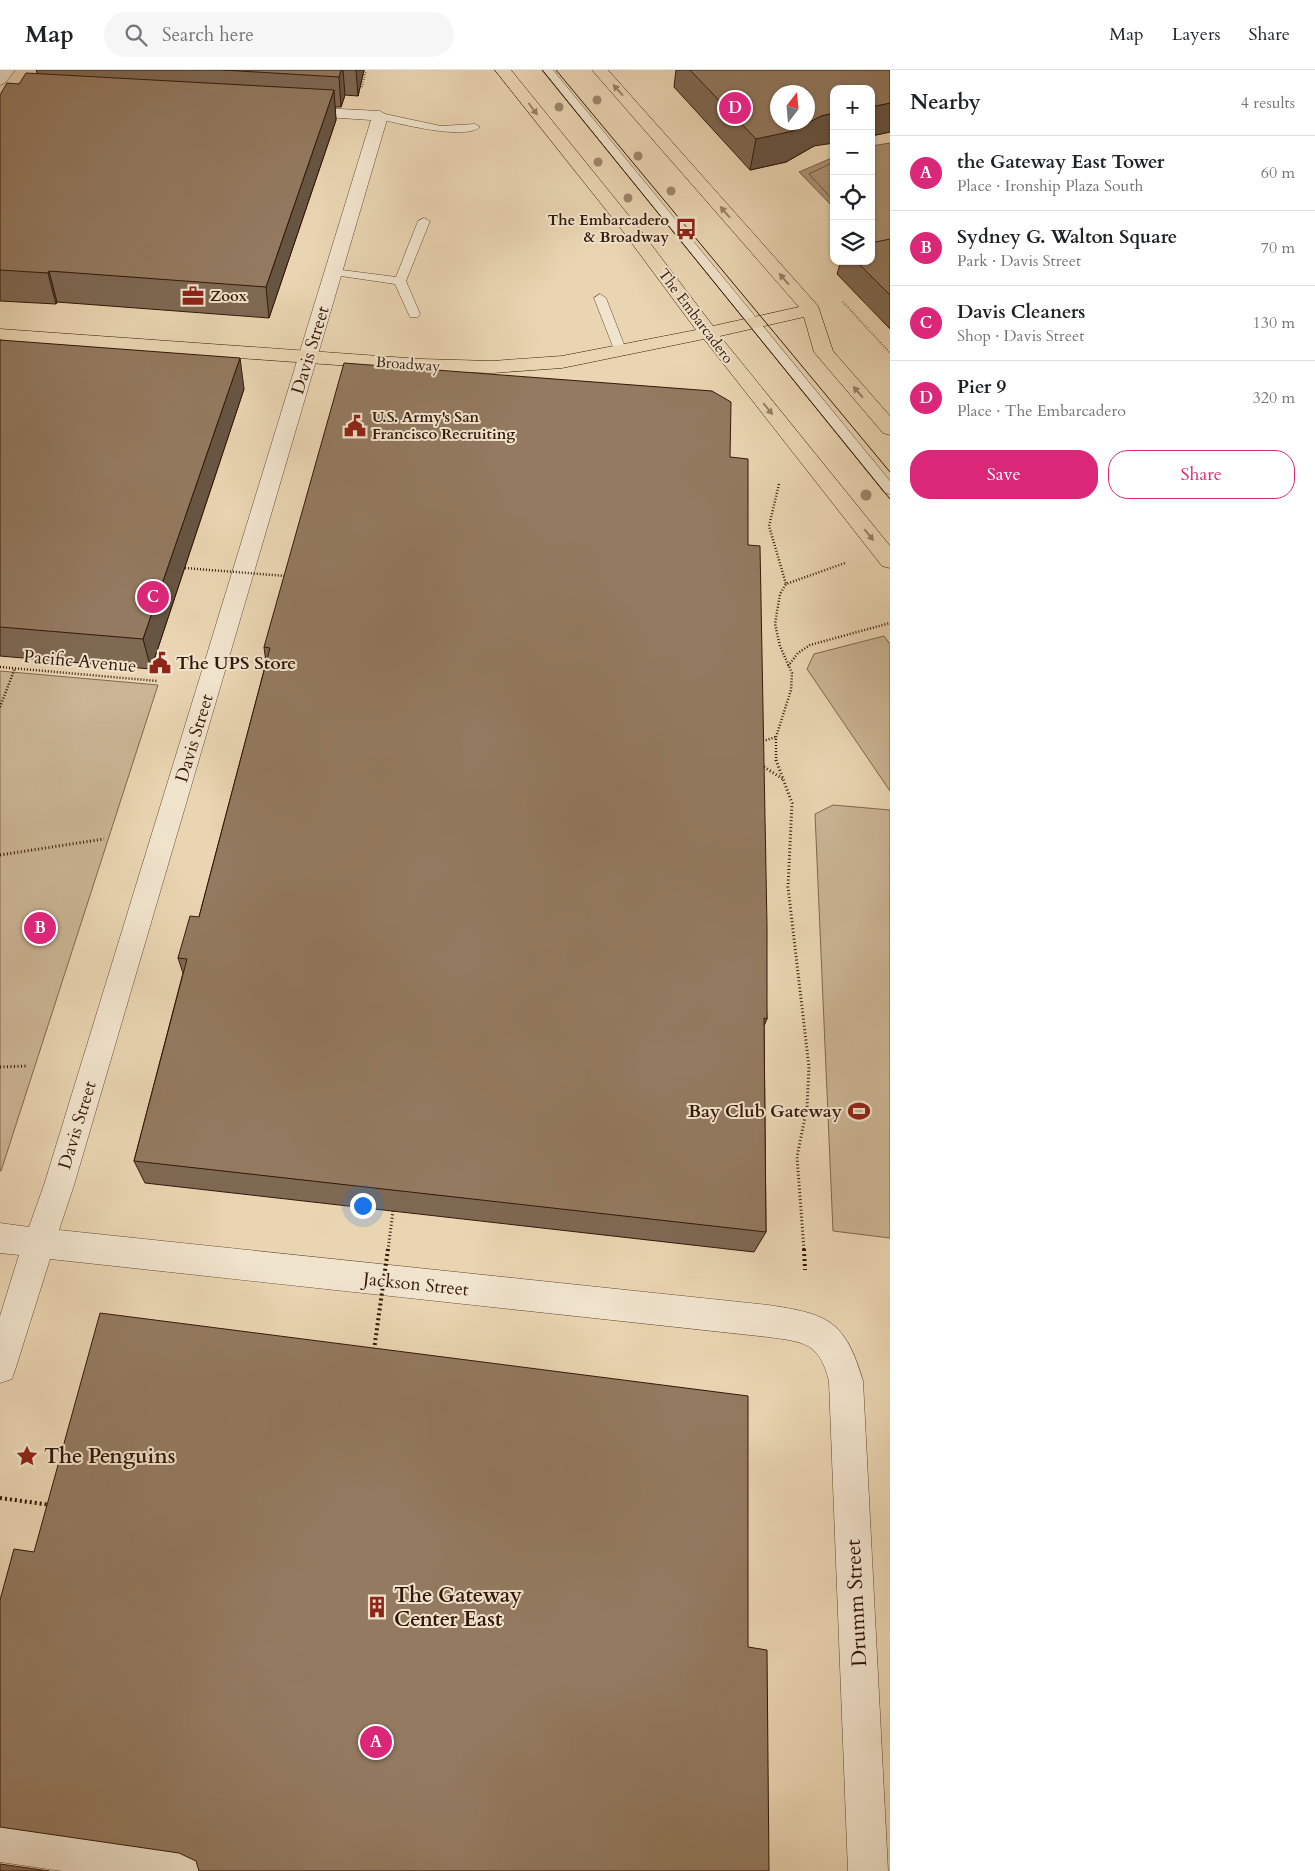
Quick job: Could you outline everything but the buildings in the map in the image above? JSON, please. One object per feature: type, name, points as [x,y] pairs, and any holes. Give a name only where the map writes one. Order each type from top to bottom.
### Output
[{"type":"main road","name":"The Embarcadero","points":[[503,70],[628,226],[707,333],[890,561]]},
{"type":"main road","points":[[600,70],[811,310],[824,352],[890,429]]},
{"type":"main road","name":"Broadway","points":[[0,335],[455,367],[492,367],[562,362],[621,352],[811,310]]},
{"type":"street","points":[[2,89],[7,70]]},
{"type":"street","points":[[288,111],[380,116]]},
{"type":"street","name":"Davis Street","points":[[0,1367],[39,1243],[60,1185],[380,116]]},
{"type":"street","name":"Jackson Street","points":[[0,1238],[768,1321],[807,1327],[830,1338]]},
{"type":"street","name":"Drumm Street","points":[[830,1338],[842,1362],[846,1380],[868,1871]]},
{"type":"street","points":[[0,1842],[192,1871]]},
{"type":"lane","points":[[548,70],[890,490]]},
{"type":"lane","points":[[380,116],[441,128],[476,127]]},
{"type":"lane","points":[[414,314],[400,280],[424,220]]},
{"type":"lane","points":[[334,272],[400,280]]},
{"type":"lane","points":[[600,298],[621,352]]},
{"type":"path","points":[[779,484],[770,526],[786,584]]},
{"type":"path","points":[[805,1270],[797,1157],[807,1107],[809,1067],[788,887],[792,803],[776,760],[776,737],[791,690],[792,673],[780,646],[775,624],[780,594],[786,584],[845,563]]},
{"type":"path","points":[[185,568],[288,576]]},
{"type":"path","points":[[788,666],[798,652],[810,645],[890,624]]},
{"type":"path","name":"Pacific Avenue","points":[[0,667],[157,681]]},
{"type":"path","points":[[0,707],[15,668]]},
{"type":"path","points":[[752,745],[776,737]]},
{"type":"path","points":[[756,762],[783,780]]},
{"type":"path","points":[[0,855],[104,839]]},
{"type":"path","points":[[0,1067],[28,1066]]},
{"type":"path","points":[[372,1358],[394,1211]]},
{"type":"path","points":[[0,1498],[57,1506]]},
{"type":"shaded area","points":[[884,636],[890,644],[890,791],[807,669],[814,654]]},
{"type":"shaded area","points":[[0,671],[158,685],[1,1171],[0,1171]]},
{"type":"shaded area","name":"Bay Club Gateway","points":[[833,805],[890,810],[890,1238],[833,1231],[815,814]]},
{"type":"water","points":[[890,143],[890,247],[875,246],[875,145]]},
{"type":"water","points":[[830,159],[830,204],[799,172]]},
{"type":"tram line","points":[[542,70],[890,499]]},
{"type":"tram line","points":[[556,70],[890,472]]},
{"type":"place","name":"Pier 9","points":[[735,108]]},
{"type":"place","name":"The Embarcadero & Broadway","points":[[686,229]]},
{"type":"place","name":"Zoox","points":[[193,296]]},
{"type":"place","name":"U.S. Army's San Francisco Recruiting","points":[[355,426]]},
{"type":"place","name":"Davis Cleaners","points":[[153,597]]},
{"type":"place","name":"The UPS Store","points":[[160,663]]},
{"type":"place","name":"Sydney G. Walton Square","points":[[40,928]]},
{"type":"place","name":"Bay Club Gateway","points":[[859,1111]]},
{"type":"place","name":"The Penguins","points":[[27,1456]]},
{"type":"place","name":"The Gateway Center East","points":[[377,1607]]},
{"type":"place","name":"the Gateway East Tower","points":[[376,1742]]}]
